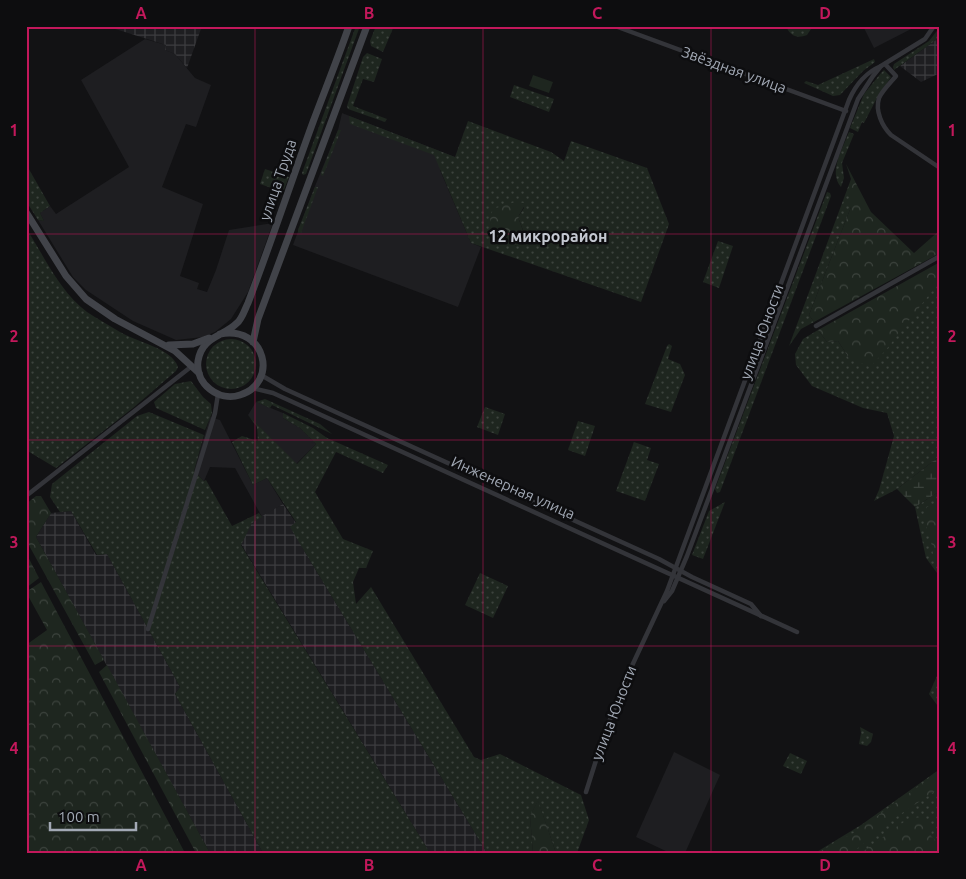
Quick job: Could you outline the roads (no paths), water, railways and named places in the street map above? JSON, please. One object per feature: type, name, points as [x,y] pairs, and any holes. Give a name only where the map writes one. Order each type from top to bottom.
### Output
[{"type":"main road","name":"улица Труда","points":[[217,335],[238,323],[246,308],[349,26]]},
{"type":"main road","name":"улица Труда","points":[[253,342],[261,310],[367,26]]},
{"type":"main road","points":[[26,212],[66,276],[86,299],[115,319],[166,344],[193,366],[205,385],[218,394],[231,397],[239,396],[252,388],[261,375],[263,368],[261,354],[253,342],[238,333],[217,335],[193,344],[166,344]]},
{"type":"main road","points":[[199,373],[198,362],[200,352],[206,343],[217,335]]},
{"type":"street","name":"Звёздная улица","points":[[615,26],[852,114]]},
{"type":"street","name":"улица Юности","points":[[586,792],[605,732],[630,670],[659,609],[853,92],[870,71],[925,39],[934,26]]},
{"type":"street","name":"улица Юности","points":[[659,609],[672,591],[678,578],[852,114],[862,92],[883,65]]},
{"type":"street","points":[[883,65],[896,76],[879,98],[879,114],[884,128],[890,135],[940,168]]},
{"type":"street","points":[[816,326],[940,256]]},
{"type":"street","points":[[26,496],[193,366]]},
{"type":"street","name":"Инженерная улица","points":[[261,375],[285,389],[615,539],[751,604],[762,617]]},
{"type":"street","name":"Инженерная улица","points":[[252,388],[274,393],[797,632]]},
{"type":"street","points":[[148,629],[215,413],[218,394]]},
{"type":"district","name":"12 микрорайон","points":[[548,236]]}]
